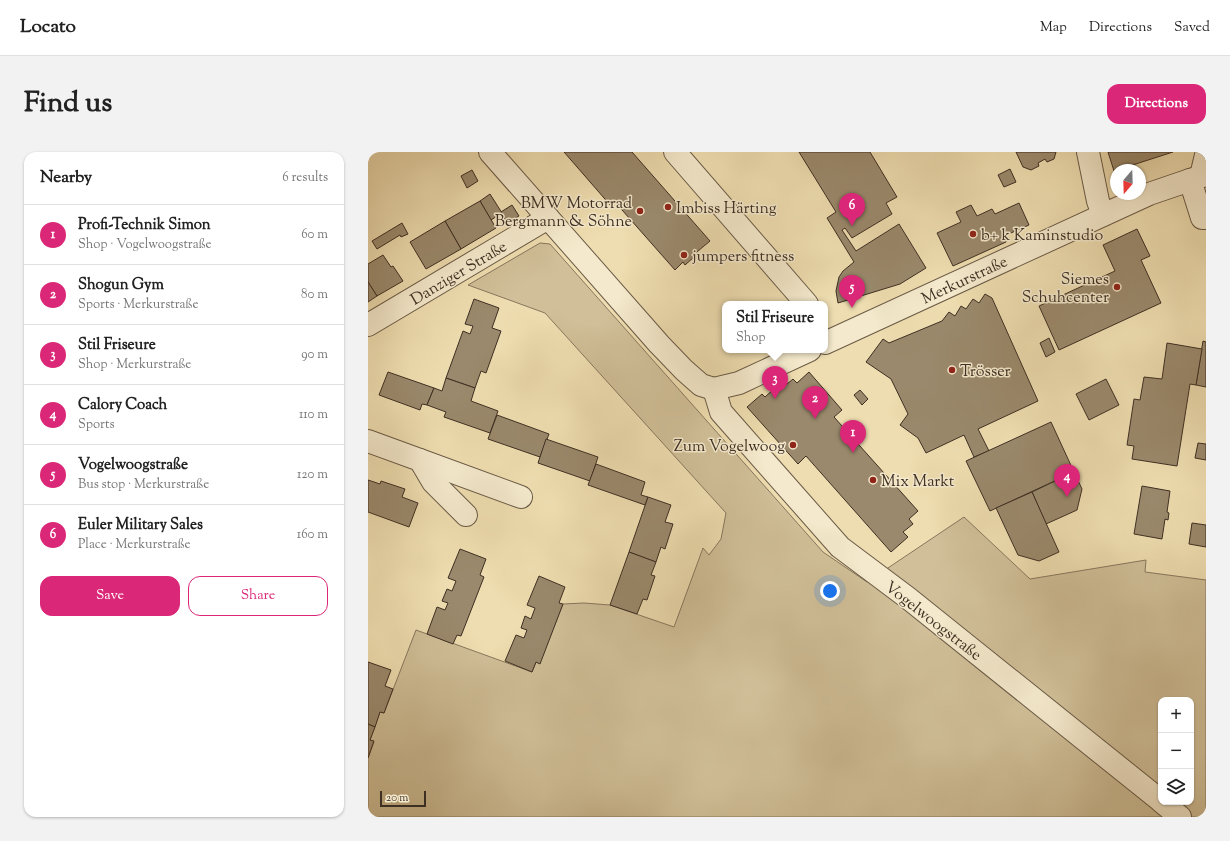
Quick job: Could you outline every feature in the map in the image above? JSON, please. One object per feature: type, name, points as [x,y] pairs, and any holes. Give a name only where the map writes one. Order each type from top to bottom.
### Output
[{"type":"street","points":[[490,152],[659,344],[701,385],[714,389],[739,384],[804,353]]},
{"type":"street","points":[[675,152],[804,301]]},
{"type":"street","points":[[1088,152],[1098,201],[1103,215]]},
{"type":"street","points":[[1206,155],[1199,177],[1202,218],[1206,218]]},
{"type":"street","name":"Merkurstraße","points":[[828,336],[1149,194],[1199,177]]},
{"type":"street","name":"Danziger Straße","points":[[368,325],[548,218]]},
{"type":"street","name":"Vogelwoogstraße","points":[[714,389],[721,412],[840,547],[908,598],[1158,800]]},
{"type":"street","points":[[368,441],[521,497]]},
{"type":"street","points":[[420,460],[433,482],[466,515]]},
{"type":"street","name":"Vogelwoogstraße","points":[[1165,805],[1180,817]]},
{"type":"shaded area","points":[[540,243],[550,244],[823,552],[867,582],[964,517],[1030,579],[1146,560],[1145,572],[1206,580],[1206,817],[368,817],[368,758],[374,742],[370,740],[380,712],[384,713],[416,630],[532,672],[536,662],[539,663],[563,604],[584,603],[610,605],[674,627],[703,548],[709,555],[721,539],[726,513],[545,313],[468,285]]},
{"type":"building","points":[[564,152],[632,152],[710,241],[692,256],[693,258],[685,265],[683,262],[675,270],[615,202],[611,206]]},
{"type":"building","points":[[799,152],[870,152],[897,197],[886,203],[892,214],[852,238],[845,228],[842,230],[856,251],[899,224],[926,268],[900,284],[838,303],[836,291],[839,277],[843,271],[854,262],[827,218],[836,212]]},
{"type":"building","points":[[1016,152],[1056,152],[1054,159],[1047,162],[1045,159],[1038,163],[1039,166],[1031,170],[1023,167]]},
{"type":"building","points":[[1108,152],[1173,152],[1136,164],[1112,164]]},
{"type":"building","points":[[1010,169],[1016,182],[1004,187],[998,175]]},
{"type":"building","points":[[472,170],[478,181],[467,188],[461,176]]},
{"type":"building","points":[[490,194],[502,213],[491,220],[480,201]]},
{"type":"building","points":[[480,201],[496,228],[461,249],[445,221]]},
{"type":"building","name":"b+ k Kaminstudio","points":[[1019,203],[1029,225],[1004,236],[1006,242],[953,266],[937,233],[961,222],[956,212],[971,205],[977,216],[992,209],[995,214]]},
{"type":"building","points":[[512,205],[519,216],[507,223],[501,212]]},
{"type":"building","points":[[445,221],[461,249],[426,269],[410,242]]},
{"type":"building","points":[[402,223],[408,234],[401,237],[400,235],[377,249],[372,241]]},
{"type":"building","name":"Siemes Schuhcenter","points":[[1137,229],[1150,256],[1141,260],[1161,303],[1059,350],[1039,306],[1115,271],[1103,245]]},
{"type":"building","points":[[383,255],[391,267],[393,266],[403,281],[377,296],[368,282],[368,264]]},
{"type":"building","points":[[368,282],[377,296],[368,302]]},
{"type":"building","name":"Trösser","points":[[985,294],[992,298],[1038,401],[978,429],[989,451],[974,457],[964,435],[926,453],[918,438],[900,425],[908,414],[891,379],[866,362],[883,339],[889,343],[942,321],[949,312],[955,316],[961,306],[966,309],[973,299],[979,303]]},
{"type":"building","points":[[474,299],[499,308],[492,328],[501,331],[486,373],[481,371],[475,388],[446,378],[463,331],[470,334],[473,326],[465,324]]},
{"type":"building","points":[[1049,338],[1055,352],[1046,357],[1040,343]]},
{"type":"building","points":[[1203,341],[1206,342],[1206,387],[1196,385]]},
{"type":"building","points":[[1167,343],[1202,349],[1196,385],[1190,384],[1177,466],[1132,459],[1134,446],[1127,445],[1134,399],[1140,400],[1144,377],[1162,379]]},
{"type":"building","points":[[388,372],[434,388],[427,405],[422,404],[420,410],[379,395]]},
{"type":"building","points":[[809,372],[842,410],[834,417],[918,511],[909,519],[913,524],[903,532],[908,537],[891,552],[806,456],[798,464],[747,407],[762,394],[765,397],[777,386],[780,390],[793,379],[797,383]]},
{"type":"building","points":[[446,378],[475,388],[471,401],[498,411],[490,433],[444,417],[446,412],[427,405],[434,388],[442,391]]},
{"type":"building","points":[[1106,379],[1119,405],[1089,420],[1076,394]]},
{"type":"building","points":[[860,390],[868,399],[862,405],[854,395]]},
{"type":"building","points":[[497,415],[549,434],[540,457],[488,439]]},
{"type":"building","points":[[1051,422],[1074,472],[990,511],[966,461]]},
{"type":"building","points":[[546,439],[598,457],[590,481],[538,463]]},
{"type":"building","points":[[1198,443],[1206,444],[1206,460],[1195,458]]},
{"type":"building","points":[[596,464],[645,482],[641,495],[648,497],[645,505],[588,485]]},
{"type":"building","points":[[1074,472],[1082,489],[1077,510],[1046,524],[1032,492]]},
{"type":"building","points":[[368,480],[380,484],[381,481],[405,489],[402,497],[418,503],[409,527],[368,512]]},
{"type":"building","points":[[1142,486],[1170,491],[1167,512],[1169,513],[1168,520],[1165,519],[1162,539],[1134,534]]},
{"type":"building","points":[[1032,492],[1059,552],[1039,561],[1018,555],[996,508]]},
{"type":"building","points":[[648,497],[671,505],[665,522],[673,524],[665,549],[661,547],[656,562],[629,552]]},
{"type":"building","points":[[1192,523],[1206,525],[1206,547],[1189,544]]},
{"type":"building","points":[[460,549],[486,559],[480,575],[484,577],[461,636],[457,635],[453,644],[427,634],[437,607],[445,610],[448,603],[442,601],[447,589],[452,591],[456,581],[448,578]]},
{"type":"building","points":[[629,552],[656,562],[651,575],[655,576],[647,600],[643,599],[637,614],[610,605]]},
{"type":"building","points":[[539,576],[565,587],[559,603],[563,604],[540,664],[536,662],[532,672],[505,661],[516,635],[524,638],[527,630],[521,628],[525,616],[531,619],[535,608],[527,605]]},
{"type":"building","points":[[368,662],[391,670],[385,686],[393,689],[384,713],[380,712],[375,727],[368,724]]},
{"type":"building","points":[[368,724],[375,727],[370,740],[374,741],[368,758]]},
{"type":"place","name":"Imbiss Härting","points":[[668,207]]},
{"type":"place","name":"BMW Motorrad Bergmann & Söhne","points":[[640,211]]},
{"type":"place","name":"Euler Military Sales","points":[[852,226]]},
{"type":"place","name":"b+ k Kaminstudio","points":[[973,234]]},
{"type":"place","name":"jumpers fitness","points":[[684,255]]},
{"type":"place","name":"Siemes Schuhcenter","points":[[1117,287]]},
{"type":"place","name":"Vogelwoogstraße","points":[[852,308]]},
{"type":"place","name":"Trösser","points":[[952,370]]},
{"type":"place","name":"Stil Friseure","points":[[775,399]]},
{"type":"place","name":"Shogun Gym","points":[[815,419]]},
{"type":"place","name":"Zum Vogelwoog","points":[[793,445]]},
{"type":"place","name":"Profi-Technik Simon","points":[[853,453]]},
{"type":"place","name":"Mix Markt","points":[[873,480]]},
{"type":"place","name":"Calory Coach","points":[[1067,497]]}]
